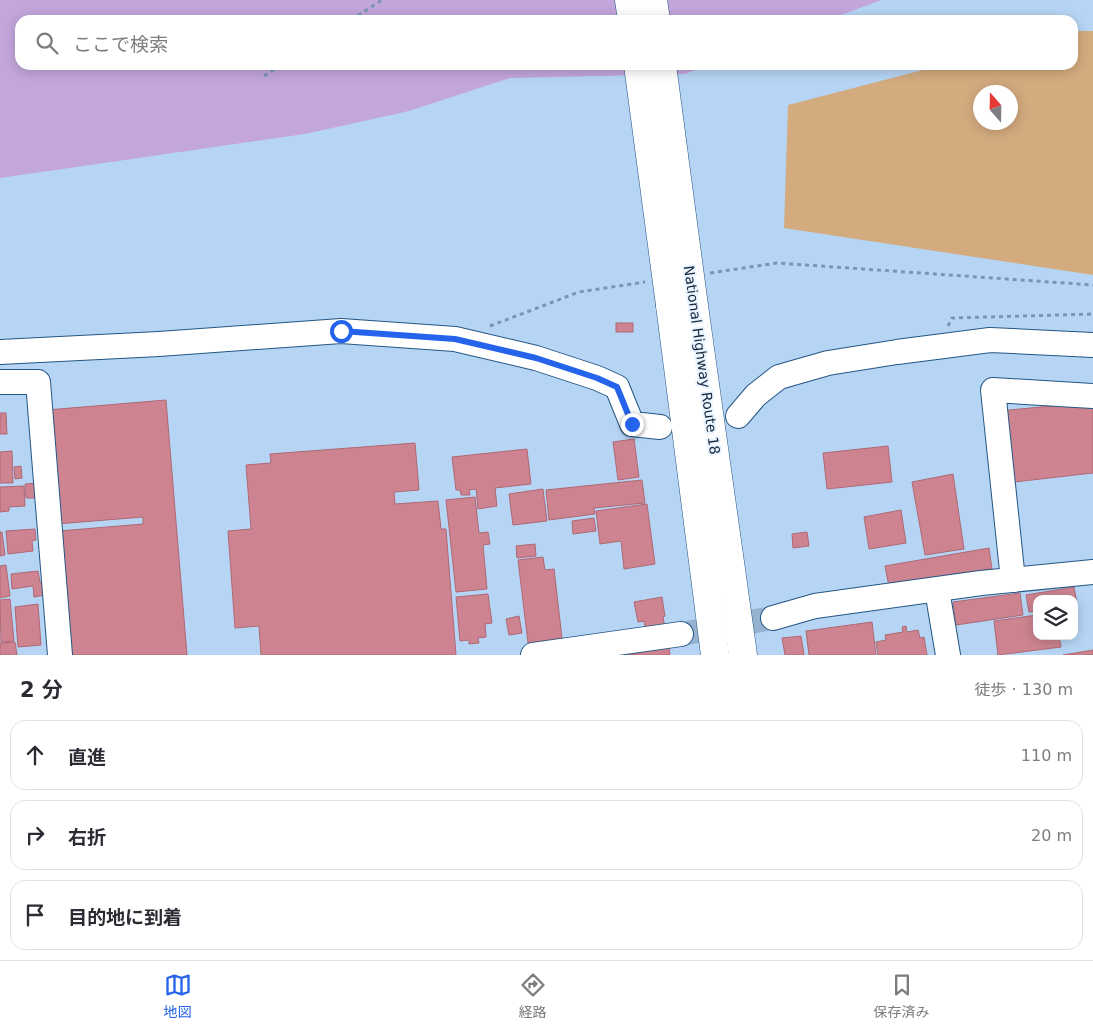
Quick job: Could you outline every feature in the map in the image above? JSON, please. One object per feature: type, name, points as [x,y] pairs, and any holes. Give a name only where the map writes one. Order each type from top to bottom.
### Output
[{"type":"highway","points":[[629,0],[631,15]]},
{"type":"highway","points":[[653,0],[655,15]]},
{"type":"highway","name":"National Highway Route 18","points":[[639,70],[743,655]]},
{"type":"highway","name":"National Highway Route 18","points":[[662,70],[682,305],[715,655]]},
{"type":"street","points":[[0,352],[159,344],[341,331],[455,339],[536,358],[597,378],[617,387],[632,424],[660,427]]},
{"type":"street","points":[[738,416],[756,395],[779,377],[828,363],[990,340],[1093,345]]},
{"type":"street","points":[[0,382],[38,382],[60,655]]},
{"type":"street","points":[[1013,580],[992,390],[1093,396]]},
{"type":"street","points":[[773,618],[815,606],[1013,580],[1093,572]]},
{"type":"street","points":[[937,590],[948,655]]},
{"type":"street","points":[[533,655],[680,634]]},
{"type":"path","points":[[359,15],[382,0]]},
{"type":"path","points":[[264,76],[273,70]]},
{"type":"path","points":[[702,274],[777,263],[1093,285]]},
{"type":"path","points":[[455,339],[579,292],[645,282]]},
{"type":"shaded area","points":[[0,0],[882,0],[841,15],[15,15],[15,70],[695,70],[685,74],[510,78],[409,111],[305,134],[0,178]]},
{"type":"shaded area","points":[[1078,31],[1093,31],[1093,275],[784,228],[788,105],[923,70],[1078,70]]},
{"type":"building","points":[[616,323],[633,323],[633,332],[616,332]]},
{"type":"building","points":[[166,400],[187,655],[69,655],[59,531],[143,524],[143,517],[57,524],[47,410]]},
{"type":"building","points":[[1093,402],[1093,473],[1006,483],[999,411]]},
{"type":"building","points":[[0,413],[6,413],[7,434],[0,434]]},
{"type":"building","points":[[634,439],[639,477],[618,480],[613,442]]},
{"type":"building","points":[[415,443],[419,490],[394,492],[395,504],[438,501],[441,529],[446,529],[456,655],[261,655],[259,626],[235,628],[228,531],[251,529],[246,465],[271,463],[270,454]]},
{"type":"building","points":[[888,446],[892,482],[827,489],[823,453]]},
{"type":"building","points":[[527,449],[531,484],[495,488],[497,506],[478,509],[476,489],[469,490],[470,495],[461,495],[460,490],[456,490],[452,457]]},
{"type":"building","points":[[12,451],[13,483],[0,483],[0,452]]},
{"type":"building","points":[[21,466],[22,478],[15,479],[14,467]]},
{"type":"building","points":[[953,474],[964,549],[925,555],[912,482]]},
{"type":"building","points":[[642,480],[645,503],[594,508],[595,514],[549,520],[546,490]]},
{"type":"building","points":[[38,483],[39,498],[26,498],[25,484]]},
{"type":"building","points":[[24,486],[25,506],[9,507],[9,511],[0,512],[0,487]]},
{"type":"building","points":[[543,489],[547,521],[513,525],[509,494]]},
{"type":"building","points":[[475,497],[479,533],[488,532],[490,544],[483,545],[487,589],[456,592],[446,500]]},
{"type":"building","points":[[647,504],[655,564],[624,569],[621,541],[600,544],[596,511]]},
{"type":"building","points":[[901,510],[906,543],[869,549],[864,517]]},
{"type":"building","points":[[594,518],[596,531],[573,534],[572,521]]},
{"type":"building","points":[[35,529],[36,540],[32,541],[33,551],[8,554],[6,531]]},
{"type":"building","points":[[0,532],[2,532],[5,555],[0,556]]},
{"type":"building","points":[[807,532],[809,546],[793,548],[792,534]]},
{"type":"building","points":[[535,544],[536,556],[517,558],[516,546]]},
{"type":"building","points":[[989,548],[992,569],[889,587],[885,566]]},
{"type":"building","points":[[543,557],[545,570],[554,569],[562,638],[528,643],[518,560]]},
{"type":"building","points":[[6,565],[10,596],[0,598],[0,566]]},
{"type":"building","points":[[38,571],[40,582],[43,582],[45,595],[34,597],[33,586],[12,589],[11,574]]},
{"type":"building","points":[[1074,587],[1075,595],[1033,595],[1033,612],[1029,612],[1026,595]]},
{"type":"building","points":[[1020,593],[1023,615],[956,625],[953,602]]},
{"type":"building","points":[[488,594],[492,623],[485,624],[486,637],[478,638],[479,643],[469,644],[469,640],[460,641],[456,597]]},
{"type":"building","points":[[662,597],[665,628],[646,631],[644,621],[638,622],[634,602]]},
{"type":"building","points":[[10,599],[14,641],[1,642],[0,600]]},
{"type":"building","points":[[38,604],[41,645],[18,647],[15,607]]},
{"type":"building","points":[[519,616],[522,633],[509,635],[506,619]]},
{"type":"building","points":[[1033,616],[1033,640],[1060,640],[1061,647],[998,655],[994,621]]},
{"type":"building","points":[[872,622],[876,655],[809,655],[806,631]]},
{"type":"building","points":[[906,626],[907,632],[918,630],[920,638],[924,637],[927,655],[878,655],[876,642],[886,640],[885,635],[903,632],[902,627]]},
{"type":"building","points":[[801,636],[804,655],[785,655],[782,638]]},
{"type":"building","points":[[15,642],[17,655],[0,655],[0,643]]},
{"type":"building","points":[[669,647],[670,655],[623,655]]},
{"type":"building","points":[[1093,650],[1093,655],[1063,655]]},
{"type":"tunnel","points":[[681,634],[773,618]]},
{"type":"route","points":[[341,331],[455,339],[536,358],[597,378],[617,387],[632,424]]}]
